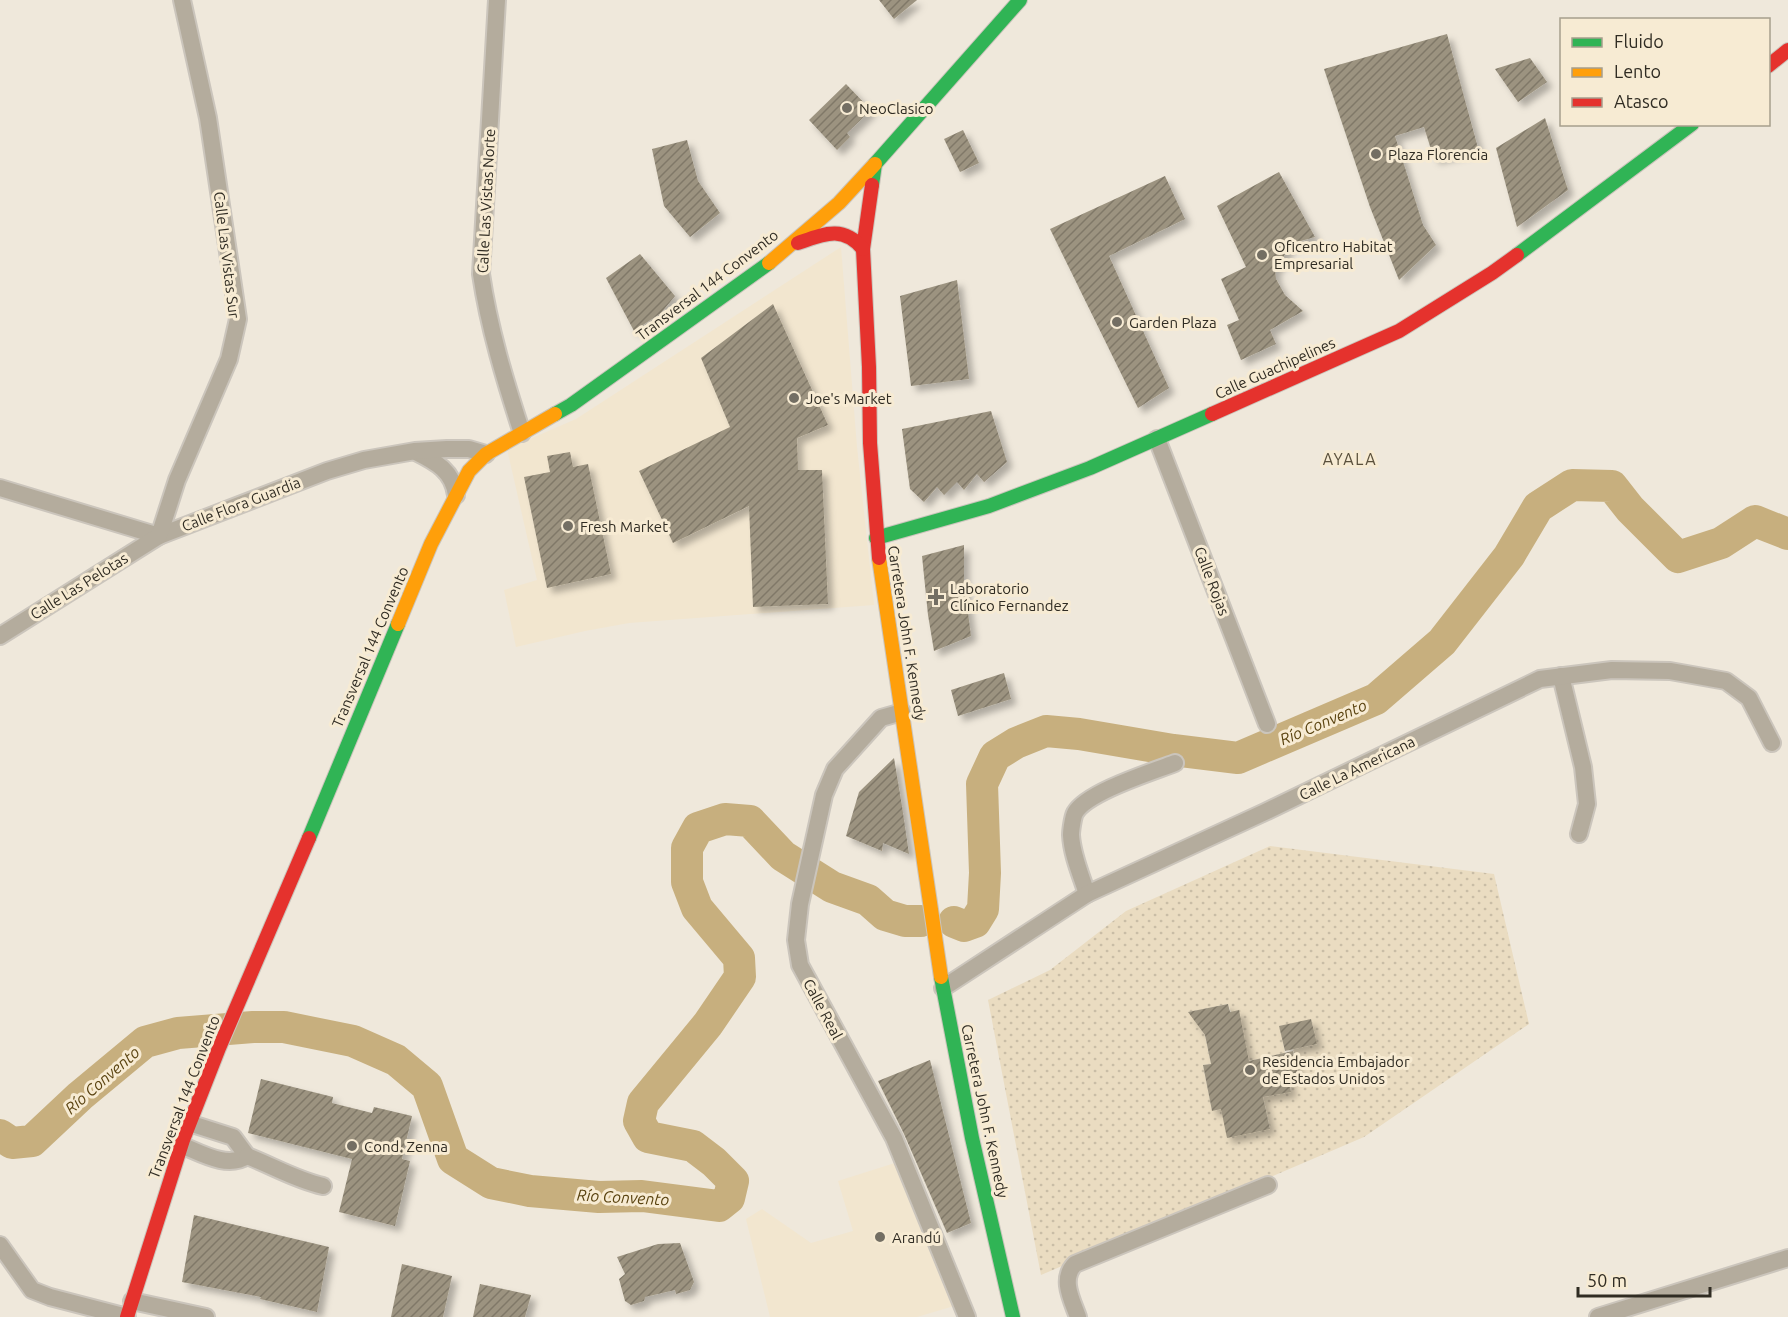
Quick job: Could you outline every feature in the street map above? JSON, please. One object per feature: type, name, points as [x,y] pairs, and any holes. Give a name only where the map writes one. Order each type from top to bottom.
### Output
[{"type":"street","name":"Calle Las Vistas Sur","points":[[159,536],[177,480],[228,359],[237,319],[208,118],[182,0]]},
{"type":"street","name":"Calle Las Vistas Norte","points":[[497,0],[482,274],[485,299],[522,433]]},
{"type":"street","points":[[875,164],[1020,0]]},
{"type":"street","points":[[1770,64],[1788,50]]},
{"type":"street","name":"Calle Guachipelines","points":[[876,538],[989,506],[1090,468],[1399,331],[1492,273],[1689,126]]},
{"type":"street","name":"Transversal 144 Convento","points":[[128,1312],[181,1145],[219,1048],[431,544],[469,471],[486,454],[571,405],[760,270],[839,203],[875,164]]},
{"type":"street","name":"Carretera John F. Kennedy","points":[[875,164],[862,249],[876,538],[943,988],[972,1138],[1013,1317]]},
{"type":"street","points":[[788,246],[836,233],[846,234],[856,239],[862,249]]},
{"type":"street","name":"Calle Rojas","points":[[1157,439],[1267,724]]},
{"type":"street","name":"Calle Flora Guardia","points":[[159,536],[327,471],[364,460],[415,451],[469,449],[486,454]]},
{"type":"street","points":[[415,451],[447,471],[455,485],[456,495]]},
{"type":"street","points":[[0,488],[159,536]]},
{"type":"street","name":"Calle Las Pelotas","points":[[0,636],[159,536]]},
{"type":"street","name":"Calle La Americana","points":[[943,988],[1087,894],[1265,812],[1540,679],[1612,670],[1670,671],[1726,681],[1749,698],[1772,743]]},
{"type":"street","points":[[1561,676],[1583,767],[1587,804],[1579,834]]},
{"type":"street","name":"Calle Real","points":[[902,712],[881,718],[835,770],[824,795],[800,904],[796,940],[800,965],[894,1138],[967,1317]]},
{"type":"street","points":[[1087,894],[1074,854],[1071,834],[1075,813],[1088,801],[1120,784],[1175,764]]},
{"type":"street","points":[[189,1123],[233,1137],[247,1156],[303,1182],[323,1186]]},
{"type":"street","points":[[181,1145],[227,1162],[241,1160],[247,1156]]},
{"type":"street","points":[[1078,1317],[1067,1284],[1069,1270],[1075,1264],[1268,1185]]},
{"type":"street","points":[[0,1245],[32,1290],[50,1297],[128,1312],[206,1317]]},
{"type":"street","points":[[1598,1317],[1788,1258]]},
{"type":"shaded area","points":[[841,247],[857,447],[874,605],[629,623],[516,647],[504,590],[537,580],[507,449],[576,419]]},
{"type":"shaded area","points":[[1270,846],[1494,874],[1529,1024],[1364,1137],[1041,1275],[988,1000],[1050,970],[1126,911]],"holes":[[[1228,1004],[1249,1061],[1285,1053],[1280,1026],[1311,1020],[1316,1044],[1293,1049],[1298,1075],[1288,1077],[1291,1091],[1263,1097],[1270,1129],[1221,1109],[1212,1110],[1203,1065],[1211,1064],[1205,1035],[1189,1012]]]},
{"type":"shaded area","name":"Arandú","points":[[898,1162],[954,1306],[917,1317],[770,1317],[746,1219],[762,1209],[811,1243],[853,1231],[838,1181]]},
{"type":"building","points":[[879,0],[917,0],[894,19]]},
{"type":"building","name":"Plaza Florencia","points":[[1447,34],[1478,148],[1434,159],[1424,127],[1395,136],[1423,225],[1436,245],[1399,280],[1370,207],[1324,69]]},
{"type":"building","points":[[1530,58],[1547,82],[1518,102],[1495,69]]},
{"type":"building","name":"NeoClasico","points":[[846,84],[871,110],[847,133],[850,137],[837,150],[809,120]]},
{"type":"building","points":[[1545,118],[1568,190],[1517,227],[1496,148]]},
{"type":"building","points":[[963,130],[979,163],[960,172],[944,139]]},
{"type":"building","points":[[687,140],[698,181],[720,213],[690,237],[664,206],[652,149]]},
{"type":"building","name":"Oficentro Habitat Empresarial","points":[[1279,172],[1315,237],[1297,242],[1288,248],[1275,269],[1276,279],[1285,295],[1303,311],[1270,330],[1276,344],[1241,360],[1227,325],[1239,320],[1221,279],[1246,267],[1217,206]]},
{"type":"building","name":"Garden Plaza","points":[[1165,176],[1185,219],[1109,256],[1169,388],[1138,408],[1050,229]]},
{"type":"building","points":[[640,254],[675,296],[661,313],[634,331],[606,278]]},
{"type":"building","points":[[957,280],[969,379],[911,386],[900,296]]},
{"type":"building","points":[[773,304],[828,425],[797,438],[798,470],[822,470],[828,604],[753,607],[749,506],[673,543],[639,471],[730,427],[701,358]]},
{"type":"building","points":[[991,411],[1007,462],[984,482],[977,474],[964,490],[957,482],[944,495],[937,487],[924,502],[910,489],[902,429]]},
{"type":"building","name":"Fresh Market","points":[[570,452],[573,467],[588,464],[611,574],[547,588],[524,477],[550,472],[547,456]]},
{"type":"building","points":[[964,545],[964,581],[971,636],[934,651],[922,556]]},
{"type":"building","points":[[1004,673],[1011,699],[958,716],[951,690]]},
{"type":"building","points":[[894,758],[909,854],[883,843],[882,851],[846,836],[859,792]]},
{"type":"building","name":"Residencia Embajador de Estados Unidos","points":[[1228,1004],[1230,1012],[1239,1010],[1249,1061],[1293,1051],[1298,1075],[1288,1077],[1291,1092],[1263,1097],[1270,1129],[1227,1138],[1221,1109],[1212,1111],[1203,1065],[1211,1064],[1205,1035],[1188,1012]]},
{"type":"building","points":[[1311,1019],[1317,1044],[1285,1051],[1279,1026]]},
{"type":"building","points":[[930,1060],[971,1223],[947,1233],[878,1081]]},
{"type":"building","name":"Cond. Zenna","points":[[261,1079],[333,1097],[332,1103],[372,1113],[374,1107],[412,1116],[402,1159],[410,1161],[395,1226],[339,1212],[352,1159],[248,1133]]},
{"type":"building","points":[[194,1215],[329,1247],[317,1312],[260,1299],[261,1297],[182,1282]]},
{"type":"building","points":[[680,1243],[694,1282],[690,1290],[676,1294],[675,1290],[645,1297],[644,1301],[631,1305],[625,1301],[619,1279],[625,1274],[617,1257],[658,1244]]},
{"type":"building","points":[[402,1264],[452,1276],[443,1317],[391,1317]]},
{"type":"building","points":[[480,1284],[531,1295],[525,1317],[473,1317]]},
{"type":"waterway","name":"Río Convento","points":[[954,922],[964,926],[975,922],[983,909],[985,873],[982,784],[995,756],[1016,743],[1046,731],[1238,758],[1376,699],[1442,642],[1509,556],[1538,507],[1572,485],[1612,486],[1630,509],[1678,557],[1721,543],[1755,521],[1788,534]]},
{"type":"waterway","name":"Río Convento","points":[[0,1135],[12,1143],[32,1141],[80,1096],[145,1042],[178,1033],[284,1027],[353,1041],[396,1060],[427,1086],[453,1159],[491,1183],[530,1191],[599,1197],[642,1196],[719,1206],[729,1198],[733,1181],[693,1146],[648,1137],[639,1121],[643,1103],[708,1024],[740,977],[739,958],[697,908],[687,882],[687,848],[698,828],[725,819],[750,821],[783,856],[832,887],[868,900],[885,915],[905,921],[921,921]]},
{"type":"traffic: fast","points":[[872,185],[875,164],[1020,0]]},
{"type":"traffic: fast","points":[[1517,255],[1689,126]]},
{"type":"traffic: fast","points":[[555,414],[571,405],[769,263]]},
{"type":"traffic: fast","points":[[876,538],[989,506],[1090,468],[1212,414]]},
{"type":"traffic: fast","points":[[309,838],[398,624]]},
{"type":"traffic: fast","points":[[941,977],[972,1138],[1013,1317]]},
{"type":"traffic: slow","points":[[769,263],[839,203],[875,164]]},
{"type":"traffic: slow","points":[[398,624],[431,544],[469,471],[486,454],[555,414]]},
{"type":"traffic: slow","points":[[879,558],[941,977]]},
{"type":"traffic: jam","points":[[1770,64],[1788,50]]},
{"type":"traffic: jam","points":[[872,185],[863,249],[870,443],[879,558]]},
{"type":"traffic: jam","points":[[798,243],[825,235],[840,234],[856,241],[863,249]]},
{"type":"traffic: jam","points":[[1212,414],[1399,331],[1517,255]]},
{"type":"traffic: jam","points":[[127,1317],[183,1140],[219,1048],[309,838]]},
{"type":"place","name":"NeoClasico","points":[[847,108]]},
{"type":"place","name":"Plaza Florencia","points":[[1376,154]]},
{"type":"place","name":"Oficentro Habitat Empresarial","points":[[1262,255]]},
{"type":"place","name":"Garden Plaza","points":[[1117,322]]},
{"type":"place","name":"Joe's Market","points":[[794,398]]},
{"type":"place","name":"Fresh Market","points":[[568,526]]},
{"type":"place","name":"Laboratorio Clínico Fernandez","points":[[936,597]]},
{"type":"place","name":"Residencia Embajador de Estados Unidos","points":[[1250,1070]]},
{"type":"place","name":"Cond. Zenna","points":[[352,1146]]},
{"type":"place","name":"Arandú","points":[[880,1237]]},
{"type":"district","name":"AYALA","points":[[1350,459]]}]
